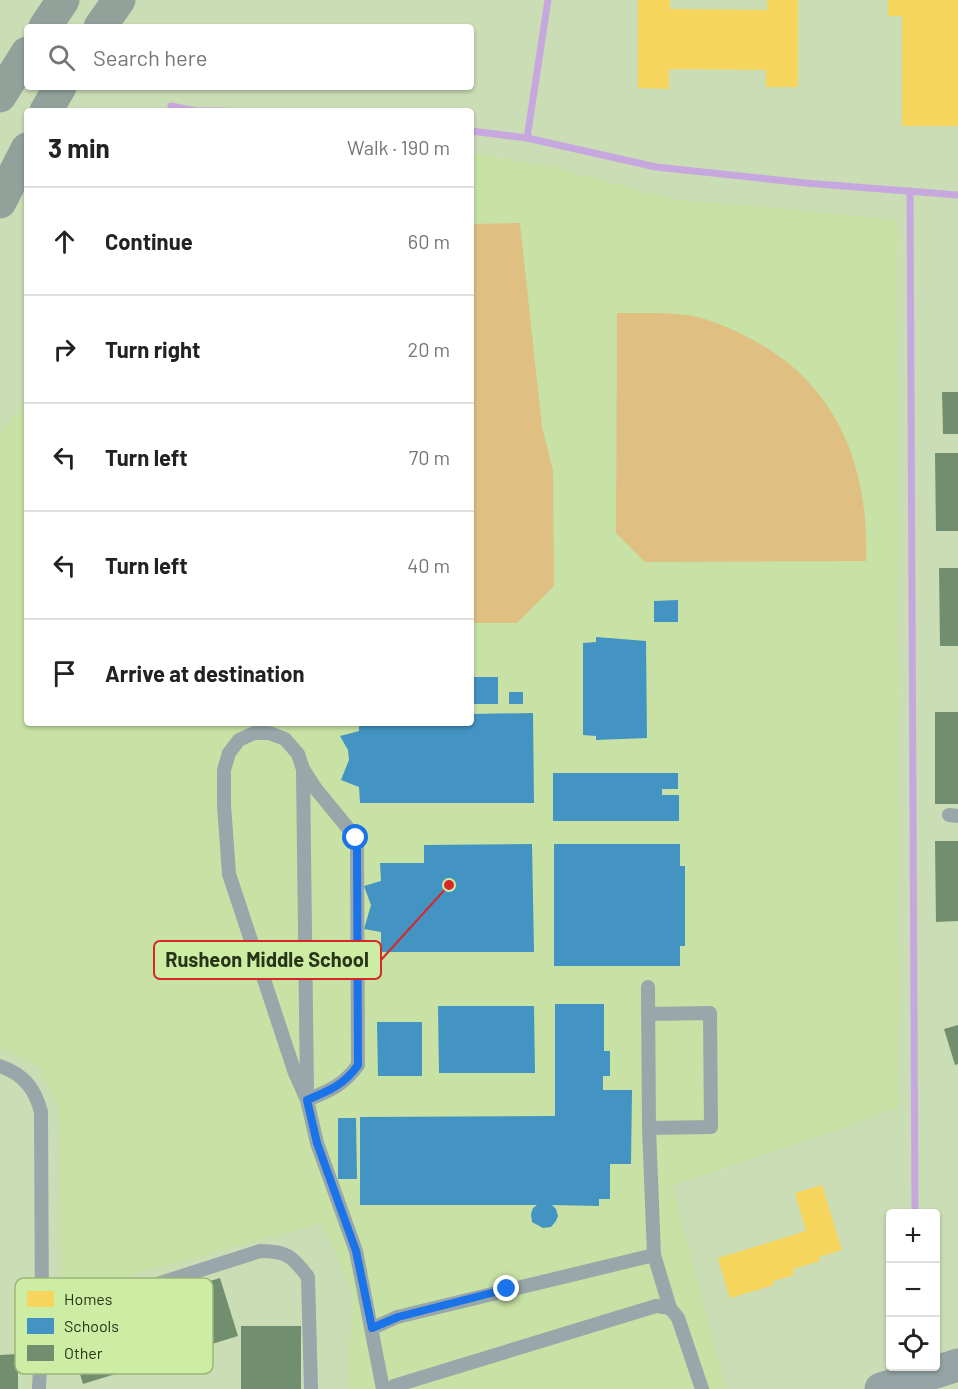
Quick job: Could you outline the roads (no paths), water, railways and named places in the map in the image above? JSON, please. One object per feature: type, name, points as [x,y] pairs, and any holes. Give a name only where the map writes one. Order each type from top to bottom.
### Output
[{"type":"highway","points":[[47,24],[63,0]]},
{"type":"highway","points":[[102,24],[118,0]]},
{"type":"highway","points":[[0,96],[24,58]]},
{"type":"highway","points":[[48,108],[58,90]]},
{"type":"highway","points":[[0,202],[24,155]]},
{"type":"main road","points":[[881,1389],[958,1365]]},
{"type":"lane","points":[[307,1100],[335,1088],[350,1077],[358,1065],[356,838],[316,789],[303,769],[298,754],[285,739],[269,733],[254,733],[239,740],[229,753],[224,770],[229,874],[295,1073],[307,1100],[317,1143],[356,1251],[383,1389]]},
{"type":"lane","points":[[303,769],[307,1100]]},
{"type":"lane","points":[[648,987],[649,1128],[654,1255],[670,1308],[678,1318],[702,1389]]},
{"type":"lane","points":[[648,1014],[710,1013],[711,1127],[649,1128]]},
{"type":"lane","points":[[0,1066],[24,1078],[33,1088],[41,1112],[42,1278]]},
{"type":"lane","points":[[176,1278],[260,1251],[277,1251],[294,1259],[308,1277],[311,1389]]},
{"type":"lane","points":[[372,1328],[408,1314],[654,1255]]},
{"type":"lane","points":[[391,1389],[394,1386],[656,1306],[670,1308]]},
{"type":"lane","points":[[39,1389],[40,1374]]},
{"type":"waterway","points":[[527,138],[548,0]]},
{"type":"waterway","points":[[171,106],[181,108]]},
{"type":"waterway","points":[[474,131],[527,138],[656,167],[805,183],[958,195]]},
{"type":"waterway","points":[[910,191],[915,1209]]},
{"type":"place","name":"Rusheon Middle School","points":[[449,885]]}]
